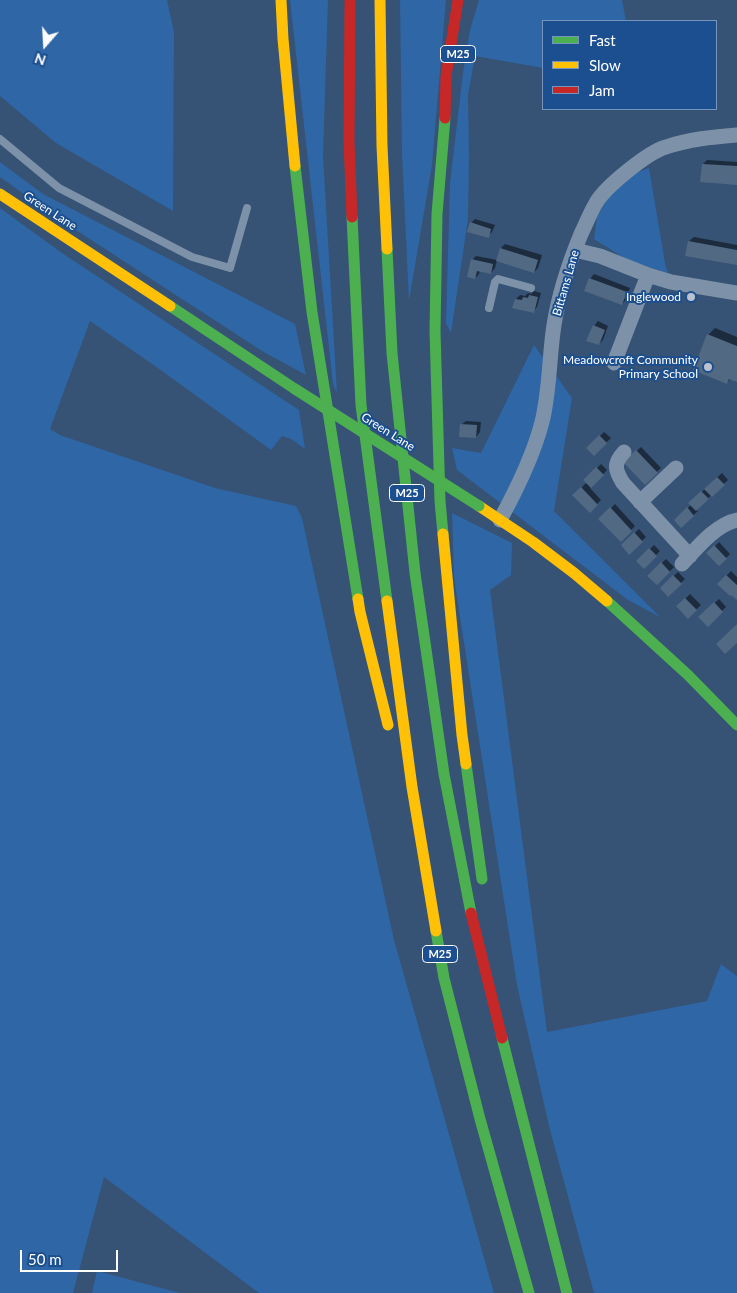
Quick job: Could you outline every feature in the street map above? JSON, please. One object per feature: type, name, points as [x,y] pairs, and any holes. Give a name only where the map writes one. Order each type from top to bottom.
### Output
[{"type":"main road","name":"M25","points":[[271,0],[276,11],[283,39]]},
{"type":"main road","name":"M25","points":[[281,0],[291,127],[312,312],[360,612],[390,729],[412,787]]},
{"type":"main road","name":"M25","points":[[350,0],[348,142],[361,405],[412,787],[444,978],[480,1119],[529,1293]]},
{"type":"main road","name":"M25","points":[[380,0],[382,146],[392,353],[415,573],[444,774],[473,926],[567,1293]]},
{"type":"main road","name":"M25","points":[[458,0],[446,76],[446,108],[437,214],[435,322],[440,502],[462,735],[484,892]]},
{"type":"main road","name":"M25","points":[[446,108],[468,10]]},
{"type":"main road","name":"Green Lane","points":[[0,194],[295,389],[533,542],[607,601],[688,675],[737,725]]},
{"type":"main road","name":"M25","points":[[486,980],[487,931]]},
{"type":"street","name":"Bittams Lane","points":[[500,520],[519,484],[538,434],[546,397],[558,301],[575,250],[596,202],[610,186],[641,161],[664,147],[705,137],[737,135]]},
{"type":"street","points":[[575,250],[600,256],[648,275],[672,282],[737,293]]},
{"type":"street","points":[[614,363],[630,339],[648,275]]},
{"type":"street","points":[[624,452],[618,459],[616,472],[686,560],[724,525],[735,523]]},
{"type":"street","points":[[640,502],[676,468]]},
{"type":"lane","points":[[0,139],[59,188],[192,257],[230,268],[247,208]]},
{"type":"lane","points":[[489,308],[495,282],[498,279],[531,288]]},
{"type":"shaded area","points":[[0,0],[167,0],[174,32],[173,211],[56,143],[0,96]]},
{"type":"shaded area","points":[[290,0],[328,0],[323,156],[337,393],[333,384]]},
{"type":"shaded area","points":[[400,0],[446,0],[432,165],[409,301],[402,154]]},
{"type":"shaded area","points":[[479,0],[622,0],[626,20],[542,20],[542,68],[475,56],[468,95],[468,219],[451,333],[446,323],[450,183],[470,30]]},
{"type":"shaded area","points":[[0,162],[43,194],[295,324],[306,375],[262,351],[59,219],[0,177]]},
{"type":"shaded area","points":[[649,168],[668,273],[629,261],[594,239],[597,217],[619,179]]},
{"type":"shaded area","points":[[0,208],[62,253],[299,410],[305,449],[291,439],[282,436],[271,450],[90,321],[50,429],[60,435],[215,488],[296,506],[302,518],[394,940],[494,1293],[259,1293],[104,1177],[73,1293],[0,1293]]},
{"type":"shaded area","points":[[534,345],[572,398],[554,511],[660,617],[628,600],[457,470],[452,448],[481,453]]},
{"type":"shaded area","points":[[452,513],[512,543],[511,575],[490,590],[547,1032],[707,1001],[721,964],[737,976],[737,1293],[594,1293],[549,1126],[517,985],[454,578]]},
{"type":"shaded area","points":[[97,1271],[180,1293],[92,1293]]},
{"type":"building","points":[[702,164],[737,166],[737,185],[700,182]]},
{"type":"building","points":[[470,222],[491,229],[489,238],[467,232]]},
{"type":"building","points":[[688,241],[737,250],[737,265],[685,256]]},
{"type":"building","points":[[500,248],[538,260],[534,273],[496,261]]},
{"type":"building","points":[[471,259],[493,264],[491,274],[477,271],[475,279],[467,277]]},
{"type":"building","points":[[589,278],[627,292],[622,305],[584,291]]},
{"type":"building","points":[[529,295],[538,297],[534,313],[512,308],[515,299],[522,300],[523,297],[528,298]]},
{"type":"building","points":[[593,325],[605,330],[599,345],[586,341]]},
{"type":"building","points":[[707,334],[737,346],[737,382],[729,379],[727,384],[693,370]]},
{"type":"building","points":[[460,424],[477,425],[476,438],[459,437]]},
{"type":"building","points":[[599,435],[607,443],[594,456],[586,448]]},
{"type":"building","points":[[636,450],[658,473],[645,485],[623,462]]},
{"type":"building","points":[[596,467],[604,475],[591,488],[583,480]]},
{"type":"building","points":[[717,477],[725,485],[712,497],[704,489]]},
{"type":"building","points":[[581,487],[598,505],[590,513],[572,495]]},
{"type":"building","points":[[701,491],[709,499],[696,511],[688,503]]},
{"type":"building","points":[[610,507],[632,531],[621,542],[598,519]]},
{"type":"building","points":[[687,507],[694,516],[681,528],[674,520]]},
{"type":"building","points":[[634,532],[643,542],[629,555],[621,545]]},
{"type":"building","points":[[714,545],[727,559],[719,566],[706,553]]},
{"type":"building","points":[[649,548],[657,556],[644,569],[636,561]]},
{"type":"building","points":[[661,562],[670,572],[657,585],[647,576]]},
{"type":"building","points":[[673,575],[682,584],[668,597],[660,588]]},
{"type":"building","points":[[726,575],[737,585],[737,600],[717,584]]},
{"type":"building","points":[[685,598],[697,610],[688,619],[676,606]]},
{"type":"building","points":[[714,602],[723,612],[708,627],[698,617]]},
{"type":"building","points":[[737,624],[737,643],[725,654],[716,644]]},
{"type":"traffic: fast","points":[[443,534],[440,501],[435,331],[437,214],[445,118]]},
{"type":"traffic: fast","points":[[295,166],[312,312],[358,599]]},
{"type":"traffic: fast","points":[[352,217],[361,405],[387,601]]},
{"type":"traffic: fast","points":[[387,249],[392,353],[415,573],[444,774],[471,913]]},
{"type":"traffic: fast","points":[[170,306],[295,389]]},
{"type":"traffic: fast","points":[[295,389],[479,506]]},
{"type":"traffic: fast","points":[[607,601],[688,675],[737,725]]},
{"type":"traffic: fast","points":[[466,764],[482,879]]},
{"type":"traffic: fast","points":[[436,931],[444,978],[480,1119],[529,1293]]},
{"type":"traffic: fast","points":[[502,1038],[567,1293]]},
{"type":"traffic: slow","points":[[281,0],[295,166]]},
{"type":"traffic: slow","points":[[380,0],[382,146],[387,249]]},
{"type":"traffic: slow","points":[[0,194],[170,306]]},
{"type":"traffic: slow","points":[[479,506],[533,542],[607,601]]},
{"type":"traffic: slow","points":[[443,534],[466,764]]},
{"type":"traffic: slow","points":[[358,599],[388,725]]},
{"type":"traffic: slow","points":[[387,601],[412,787],[436,931]]},
{"type":"traffic: jam","points":[[350,0],[349,142],[352,217]]},
{"type":"traffic: jam","points":[[445,118],[446,76],[458,0]]},
{"type":"traffic: jam","points":[[471,913],[502,1038]]},
{"type":"place","name":"Inglewood","points":[[691,297]]},
{"type":"place","name":"Meadowcroft Community Primary School","points":[[708,367]]}]
